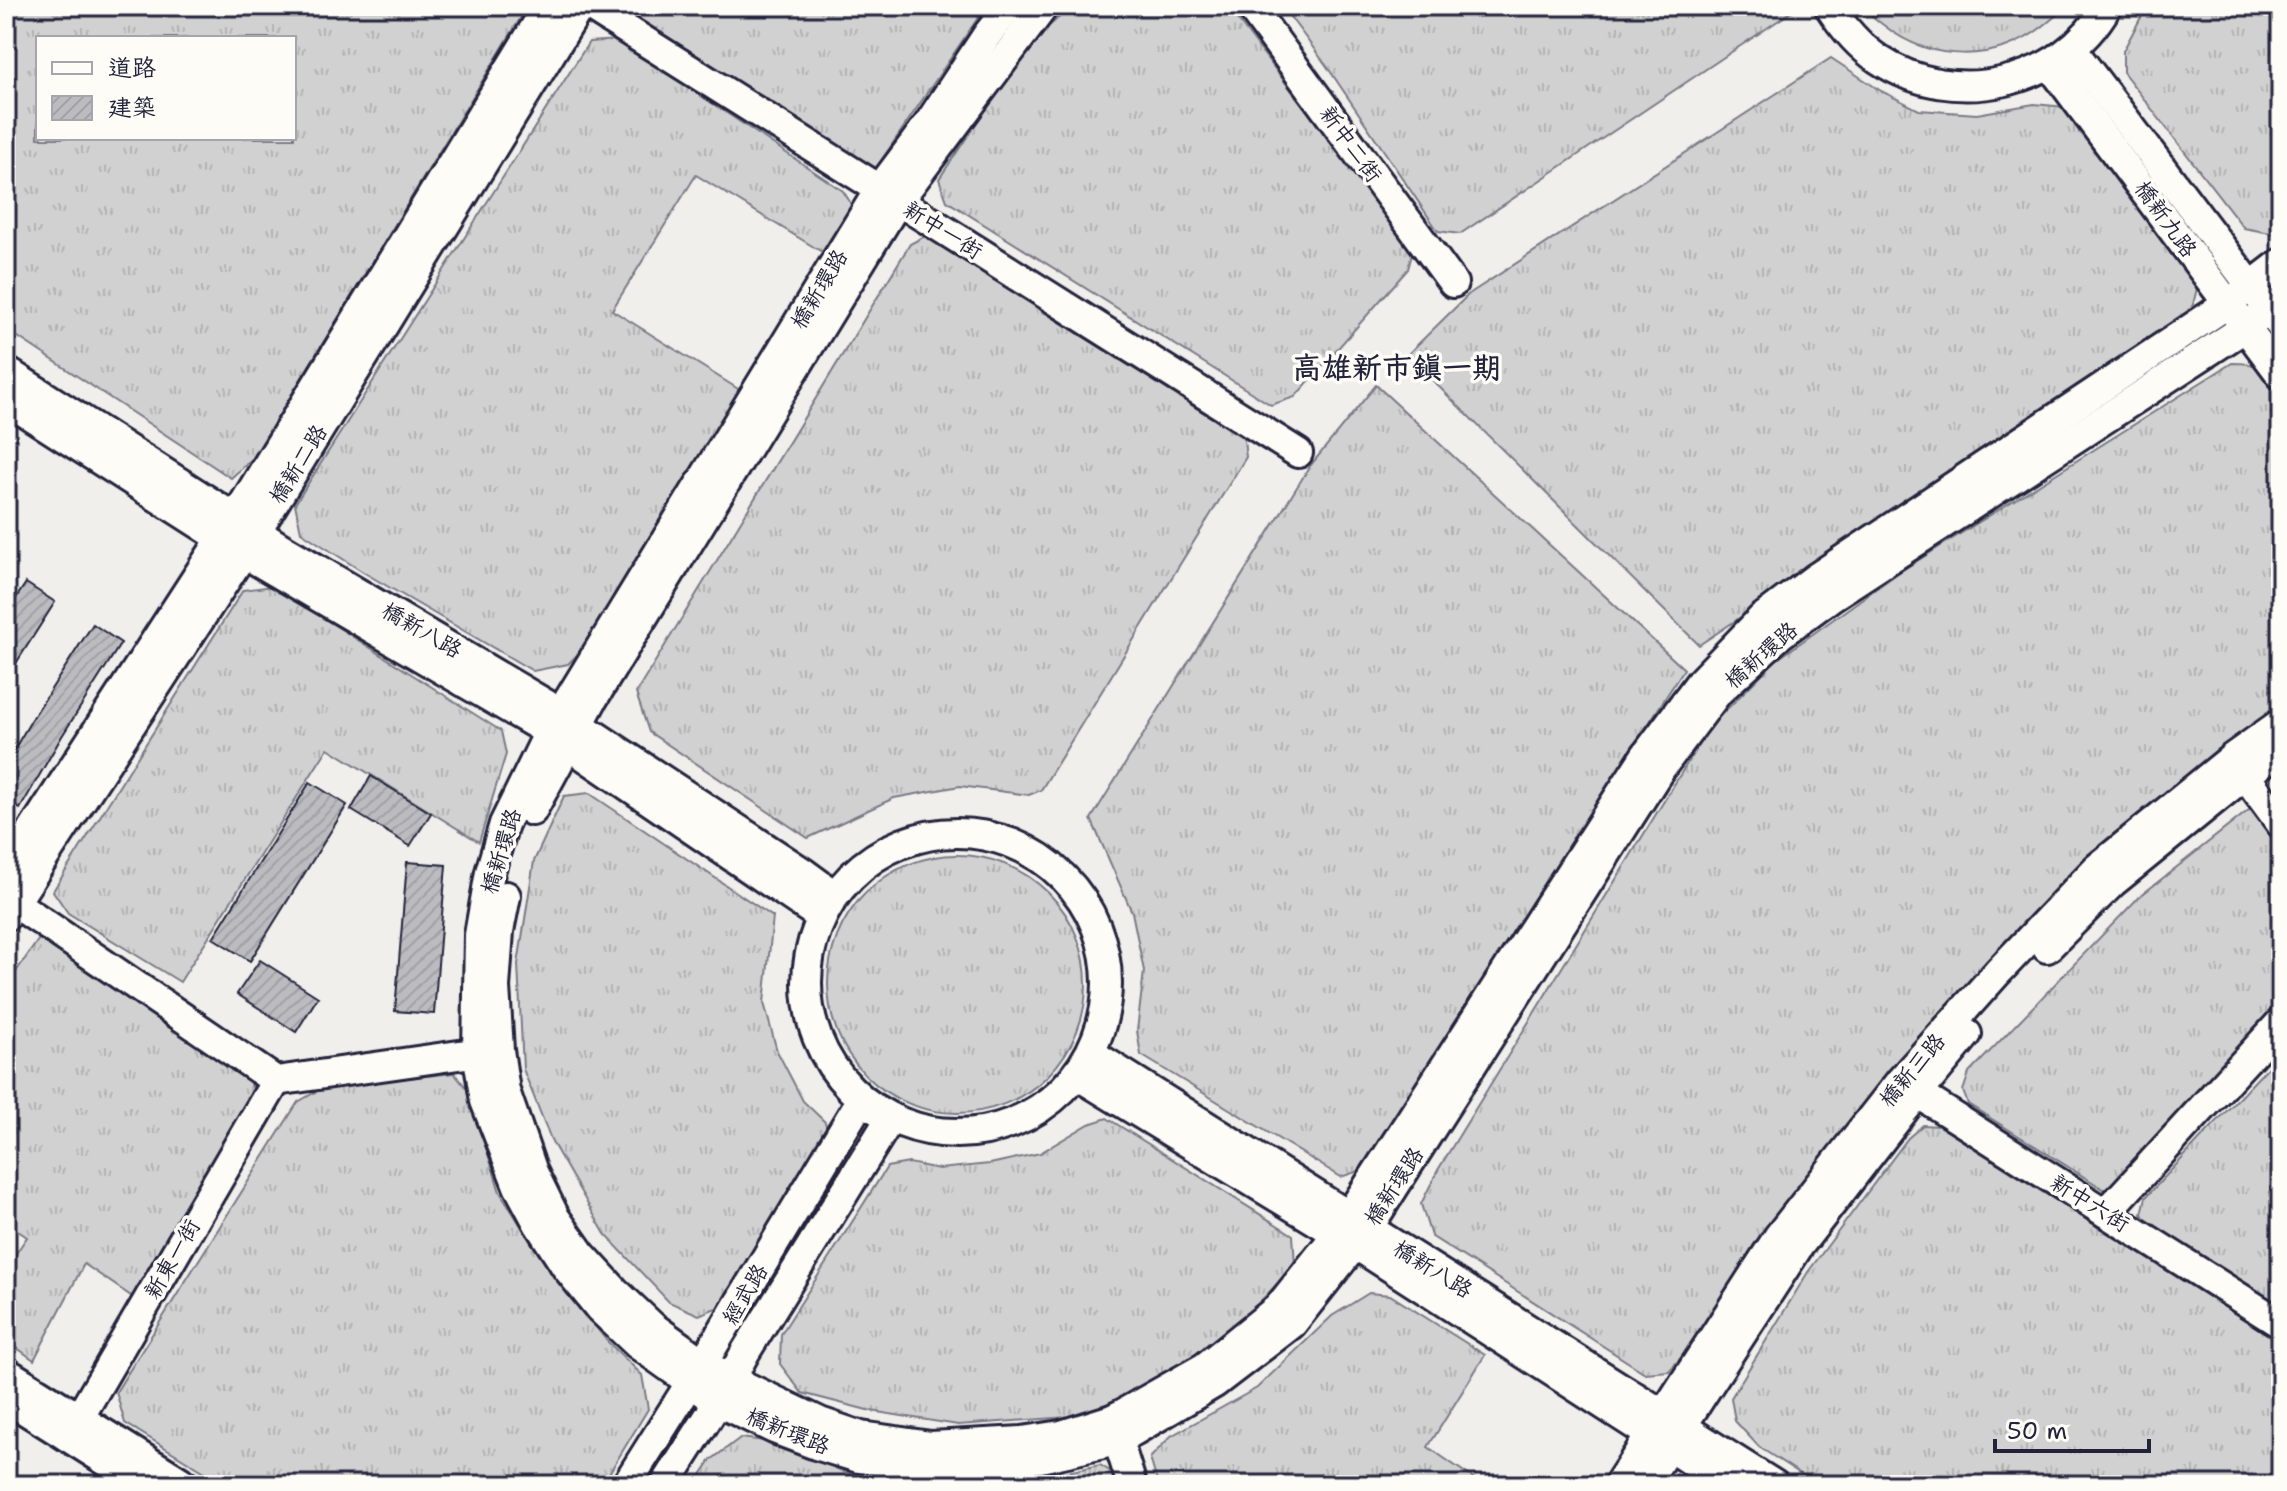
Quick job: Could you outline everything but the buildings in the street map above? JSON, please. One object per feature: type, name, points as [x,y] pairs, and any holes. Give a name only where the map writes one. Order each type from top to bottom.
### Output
[{"type":"street","name":"橋新二路","points":[[6,871],[240,535],[548,6]]},
{"type":"street","name":"橋新二路","points":[[9,906],[240,535],[580,6]]},
{"type":"street","name":"新中一街","points":[[589,6],[1298,453]]},
{"type":"street","name":"橋新環路","points":[[1010,6],[987,35],[927,126],[889,195],[504,824],[490,872],[479,935],[488,1051],[485,1101],[518,1186],[566,1267],[599,1308],[637,1344],[696,1373],[724,1391],[861,1436],[931,1446],[1022,1441],[1114,1430],[1205,1367],[1278,1308],[1352,1231],[1661,768],[1718,692],[1781,634],[1831,597],[2246,327],[2277,312]]},
{"type":"street","name":"橋新環路","points":[[889,195],[1044,6]]},
{"type":"street","name":"新中二街","points":[[1250,6],[1453,283]]},
{"type":"street","points":[[1829,6],[1844,29],[1878,59],[1919,79],[1963,87],[2008,82],[2061,57],[2098,21],[2107,6]]},
{"type":"street","name":"橋新九路","points":[[2061,57],[2277,312]]},
{"type":"street","name":"橋新九路","points":[[2061,57],[2281,375]]},
{"type":"street","name":"橋新環路","points":[[1352,1231],[1645,756],[1710,671],[1761,619],[1814,579],[2229,303],[2281,263]]},
{"type":"street","name":"橋新八路","points":[[6,371],[240,535]]},
{"type":"street","name":"橋新八路","points":[[6,400],[564,728],[828,906]]},
{"type":"street","name":"橋新三路","points":[[1644,1485],[1665,1430],[1719,1331],[1778,1237],[1909,1087],[2112,883],[2239,767],[2281,723]]},
{"type":"street","name":"橋新三路","points":[[2239,767],[2281,750]]},
{"type":"street","points":[[2239,767],[2281,824]]},
{"type":"street","points":[[937,833],[980,834],[1022,846],[1042,858],[1075,887],[1097,925],[1108,968],[1106,1012],[1084,1064],[1039,1110],[991,1130],[940,1133],[890,1119],[861,1100],[828,1063],[809,1017],[806,968],[828,906],[860,868],[896,845],[937,833]]},
{"type":"street","points":[[9,906],[276,1081],[488,1051]]},
{"type":"street","points":[[2106,1213],[2281,1022]]},
{"type":"street","name":"橋新八路","points":[[1084,1064],[1665,1430],[1775,1485]]},
{"type":"street","name":"新東一街","points":[[73,1428],[276,1081]]},
{"type":"street","name":"新中六街","points":[[1909,1087],[2281,1324]]},
{"type":"street","name":"經武路","points":[[626,1485],[861,1100]]},
{"type":"street","name":"經武路","points":[[665,1485],[890,1119]]},
{"type":"street","points":[[6,1372],[144,1485]]},
{"type":"street","points":[[6,1398],[186,1485]]},
{"type":"street","points":[[1114,1430],[1132,1485]]},
{"type":"street","name":"橋新八路","points":[[1665,1430],[1728,1485]]},
{"type":"street","name":"橋新三路","points":[[1618,1485],[1665,1430]]},
{"type":"green space","points":[[6,6],[526,6],[253,458],[231,478],[6,329]]},
{"type":"green space","points":[[622,6],[986,6],[874,171],[630,15]]},
{"type":"green space","points":[[1072,6],[1227,6],[1413,250],[1408,269],[1295,397],[1271,405],[947,201],[939,179],[1030,43]]},
{"type":"green space","points":[[1282,6],[1800,6],[1460,234],[1438,231],[1326,65]]},
{"type":"green space","points":[[1863,6],[2064,6],[2024,39],[2005,47],[1964,54],[1923,47],[1904,39]]},
{"type":"green space","points":[[2147,6],[2281,6],[2281,235],[2244,228],[2123,72],[2123,51]]},
{"type":"green space","points":[[618,40],[843,191],[852,205],[822,252],[696,175],[612,310],[743,392],[587,645],[568,664],[533,671],[363,572],[301,532],[295,504],[589,42]]},
{"type":"green space","points":[[1831,58],[1881,91],[1919,110],[1977,114],[2034,104],[2065,107],[2198,284],[2190,317],[1699,645],[1407,355],[1469,294]]},
{"type":"green space","points":[[929,234],[1243,432],[1246,457],[1041,790],[1029,795],[960,786],[894,798],[808,838],[649,732],[636,693],[910,244]]},
{"type":"green space","points":[[2232,363],[2262,368],[2281,392],[2281,710],[2111,842],[2048,898],[1863,1109],[1687,1351],[1669,1371],[1645,1373],[1431,1236],[1421,1204],[1438,1170],[1710,726],[1775,661],[1898,573]]},
{"type":"green space","points":[[1376,385],[1684,669],[1359,1171],[1341,1177],[1141,1055],[1137,1031],[1144,971],[1132,912],[1091,819],[1310,466]]},
{"type":"green space","points":[[273,586],[501,731],[506,754],[479,842],[328,748],[180,982],[68,913],[53,891],[243,590]]},
{"type":"green space","points":[[589,793],[773,917],[764,1003],[777,1051],[803,1101],[825,1122],[829,1135],[721,1306],[699,1315],[669,1302],[605,1234],[552,1142],[523,1069],[518,964],[534,861],[564,796]]},
{"type":"green space","points":[[2258,808],[2281,839],[2281,1006],[2118,1183],[2105,1190],[1968,1104],[1963,1091],[1969,1073],[2139,897],[2249,810]]},
{"type":"green space","points":[[957,855],[982,858],[1018,870],[1039,884],[1057,902],[1076,935],[1086,984],[1083,1009],[1071,1045],[1057,1066],[1039,1084],[1006,1103],[957,1113],[932,1110],[896,1098],[875,1084],[857,1066],[838,1033],[828,984],[831,959],[843,923],[857,902],[875,884],[908,865]]},
{"type":"green space","points":[[41,936],[245,1074],[256,1094],[134,1298],[84,1264],[34,1360],[6,1340],[6,1268],[27,1237],[6,1223],[6,986]]},
{"type":"green space","points":[[2281,1053],[2281,1310],[2150,1227],[2142,1214],[2146,1197]]},
{"type":"green space","points":[[454,1073],[468,1090],[500,1192],[539,1255],[607,1341],[642,1375],[648,1409],[602,1485],[226,1485],[125,1423],[116,1392],[298,1102],[324,1087]]},
{"type":"green space","points":[[1107,1118],[1293,1235],[1295,1265],[1232,1331],[1156,1387],[1069,1417],[958,1425],[871,1411],[802,1393],[780,1364],[781,1334],[887,1167],[909,1163],[939,1169],[990,1164],[1040,1153],[1089,1124]]},
{"type":"green space","points":[[1923,1125],[1939,1126],[2281,1343],[2281,1485],[1818,1485],[1759,1447],[1735,1421],[1731,1398],[1808,1272],[1908,1138]]},
{"type":"green space","points":[[1369,1293],[1390,1295],[1485,1355],[1428,1447],[1483,1485],[1158,1485],[1150,1458],[1171,1436],[1257,1388],[1332,1316]]},
{"type":"green space","points":[[740,1438],[774,1442],[875,1485],[694,1485],[711,1460]]},
{"type":"green space","points":[[1100,1465],[1118,1476],[1120,1485],[1006,1485]]},
{"type":"district","name":"高雄新市鎮一期","points":[[1397,367]]}]
